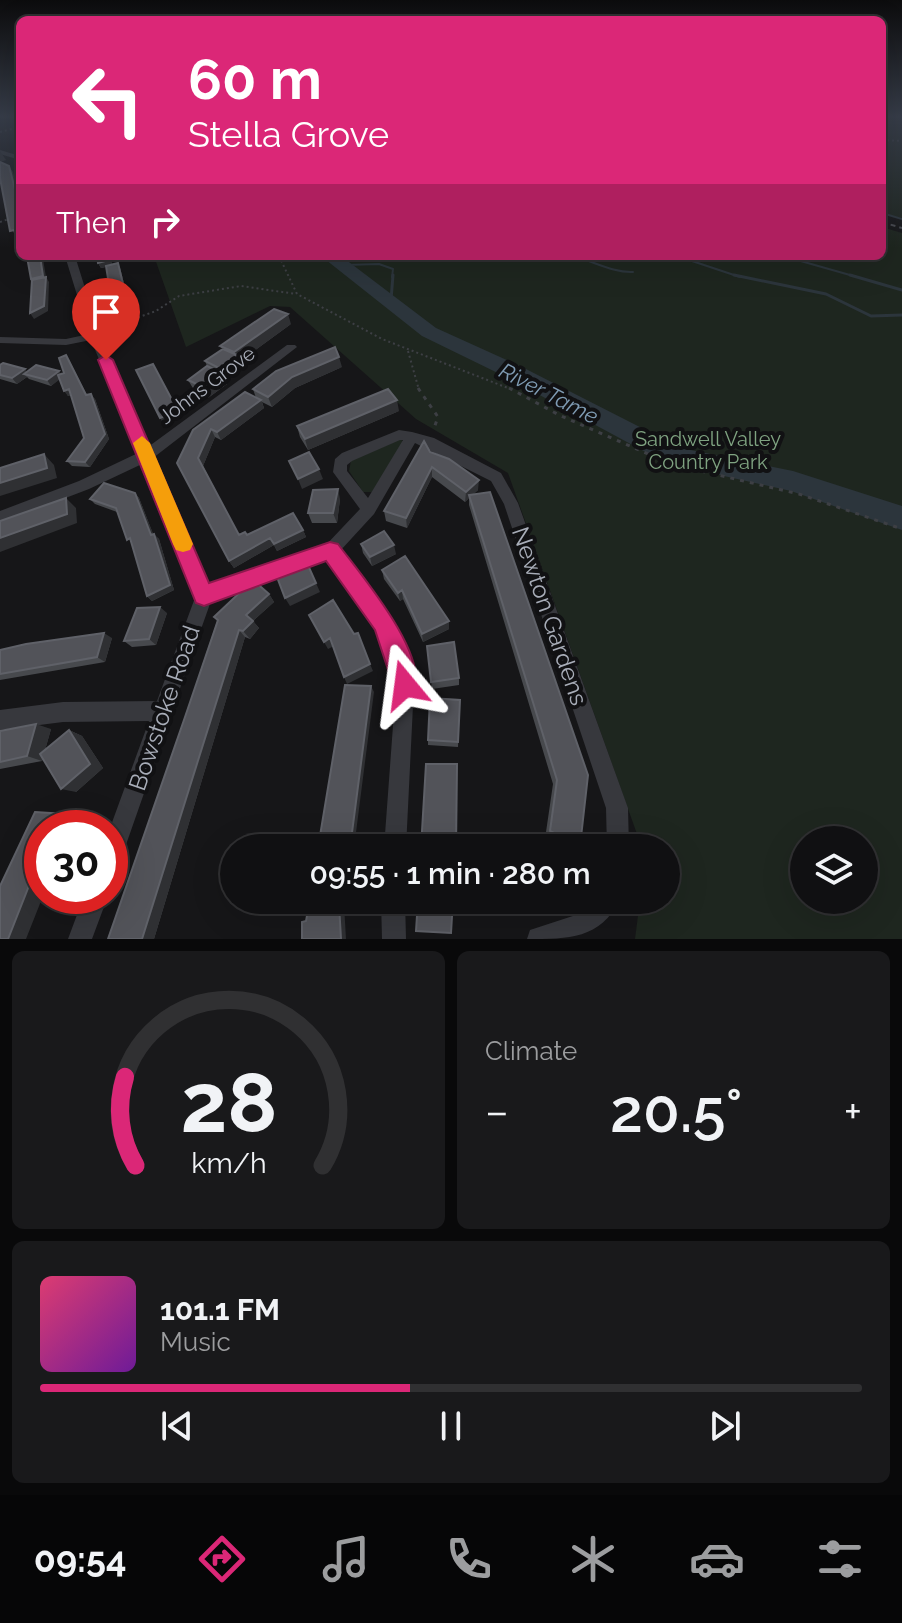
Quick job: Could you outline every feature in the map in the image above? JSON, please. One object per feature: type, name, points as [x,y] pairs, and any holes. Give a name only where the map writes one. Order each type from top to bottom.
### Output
[{"type":"street","points":[[71,260],[95,336],[204,595],[330,551],[369,510],[421,439],[399,435],[347,457],[340,463],[340,472],[369,510]]},
{"type":"street","points":[[0,340],[66,342],[95,336]]},
{"type":"street","name":"Johns Grove","points":[[0,517],[84,485],[147,455],[291,347]]},
{"type":"street","name":"Newton Gardens","points":[[421,439],[496,477],[511,503],[617,808],[618,834]]},
{"type":"street","points":[[330,551],[384,623],[398,655],[405,685],[396,834]]},
{"type":"street","name":"Bowstoke Road","points":[[128,811],[204,595]]},
{"type":"street","points":[[0,720],[63,712],[165,711]]},
{"type":"street","points":[[80,939],[89,914]]},
{"type":"street","points":[[393,914],[394,939]]},
{"type":"street","points":[[539,939],[590,923],[597,914]]},
{"type":"path","points":[[0,222],[10,219]]},
{"type":"path","points":[[281,260],[297,294]]},
{"type":"path","points":[[95,336],[112,324],[156,311],[179,296],[241,286],[297,294],[407,349],[504,385],[559,415],[671,464],[799,494],[902,529]]},
{"type":"path","points":[[407,349],[419,390],[438,417],[421,439]]},
{"type":"green space","points":[[886,160],[902,160],[902,218],[886,214]]},
{"type":"green space","name":"Sandwell Valley Country Park","points":[[886,228],[902,233],[902,939],[635,939],[638,914],[680,914],[680,834],[637,834],[508,473],[416,419],[290,307],[270,306],[186,347],[155,260],[886,260]]},
{"type":"green space","points":[[401,439],[403,442],[372,492],[363,492],[349,471],[351,461]]},
{"type":"building","points":[[0,162],[9,166],[16,193],[16,236],[14,230],[10,231]]},
{"type":"building","points":[[28,260],[41,260],[43,276],[31,279]]},
{"type":"building","points":[[118,263],[128,305],[111,297],[106,266]]},
{"type":"building","points":[[46,277],[44,306],[30,313],[32,280]]},
{"type":"building","points":[[274,309],[288,314],[234,352],[220,346]]},
{"type":"building","points":[[335,347],[339,357],[292,377],[268,397],[253,389],[276,371]]},
{"type":"building","points":[[223,349],[237,355],[219,368],[205,361]]},
{"type":"building","points":[[66,355],[86,395],[91,394],[105,434],[85,462],[67,461],[84,438],[69,389],[64,391],[58,375],[64,373],[59,358]]},
{"type":"building","points":[[3,363],[25,369],[12,378],[0,375],[0,365]]},
{"type":"building","points":[[153,364],[178,411],[160,418],[136,370]]},
{"type":"building","points":[[36,365],[59,371],[47,380],[24,374]]},
{"type":"building","points":[[207,366],[222,373],[203,387],[188,380]]},
{"type":"building","points":[[388,389],[397,400],[305,439],[297,426]]},
{"type":"building","points":[[245,392],[261,400],[217,432],[211,429],[198,458],[239,535],[245,532],[247,535],[293,513],[303,530],[274,544],[270,538],[229,561],[177,463],[193,430]]},
{"type":"building","points":[[424,441],[430,452],[449,459],[479,480],[466,492],[432,467],[406,518],[384,511]]},
{"type":"building","points":[[309,452],[319,469],[298,479],[289,461]]},
{"type":"building","points":[[44,454],[47,468],[0,483],[0,468]]},
{"type":"building","points":[[104,483],[135,493],[151,535],[154,534],[170,585],[147,596],[130,538],[127,540],[116,508],[90,499]]},
{"type":"building","points":[[338,489],[333,513],[308,513],[313,490]]},
{"type":"building","points":[[490,492],[588,775],[581,834],[556,834],[550,831],[557,780],[469,495]]},
{"type":"building","points":[[66,498],[67,514],[0,538],[0,521]]},
{"type":"building","points":[[384,531],[394,545],[370,557],[361,544]]},
{"type":"building","points":[[405,556],[449,621],[422,634],[402,590],[398,593],[382,570]]},
{"type":"building","points":[[307,563],[316,583],[285,598],[277,577]]},
{"type":"building","points":[[253,580],[269,594],[246,615],[253,621],[243,631],[239,630],[142,939],[108,939],[117,914],[128,914],[128,881],[218,620],[214,617]]},
{"type":"building","points":[[333,600],[354,634],[358,633],[370,664],[344,677],[330,638],[324,642],[309,615]]},
{"type":"building","points":[[160,607],[149,639],[124,641],[137,608]]},
{"type":"building","points":[[104,633],[97,657],[0,674],[0,650]]},
{"type":"building","points":[[454,642],[459,678],[431,682],[427,646]]},
{"type":"building","points":[[345,685],[371,686],[352,834],[320,834]]},
{"type":"building","points":[[430,698],[460,700],[458,742],[428,740]]},
{"type":"building","points":[[36,724],[27,756],[0,762],[0,731]]},
{"type":"building","points":[[69,730],[90,764],[61,789],[40,754]]},
{"type":"building","points":[[426,764],[457,764],[456,834],[422,834]]},
{"type":"building","points":[[24,835],[24,898],[8,939],[0,939],[0,886]]},
{"type":"building","points":[[307,914],[340,914],[341,939],[302,939],[302,922],[306,921]]},
{"type":"building","points":[[417,914],[452,914],[451,933],[416,931]]},
{"type":"waterway","points":[[886,214],[902,219]]},
{"type":"waterway","name":"River Tame","points":[[336,260],[367,281],[429,332],[514,372],[675,456],[793,481],[902,518]]},
{"type":"waterway","points":[[584,260],[610,269],[633,272]]},
{"type":"waterway","points":[[689,260],[734,275]]},
{"type":"waterway","points":[[797,260],[853,276]]},
{"type":"waterway","name":"River Tame","points":[[345,265],[379,264],[393,269],[392,277]]},
{"type":"waterway","name":"River Tame","points":[[391,300],[393,275]]},
{"type":"waterway","points":[[734,275],[826,294],[871,316],[902,315]]},
{"type":"waterway","points":[[734,275],[740,277]]},
{"type":"waterway","points":[[853,276],[857,277]]},
{"type":"waterway","points":[[853,276],[902,290]]},
{"type":"railway","points":[[886,223],[902,228]]},
{"type":"slow traffic","points":[[142,443],[183,544]]},
{"type":"route","points":[[106,360],[204,595],[330,551],[384,623],[398,655],[405,685]]}]
